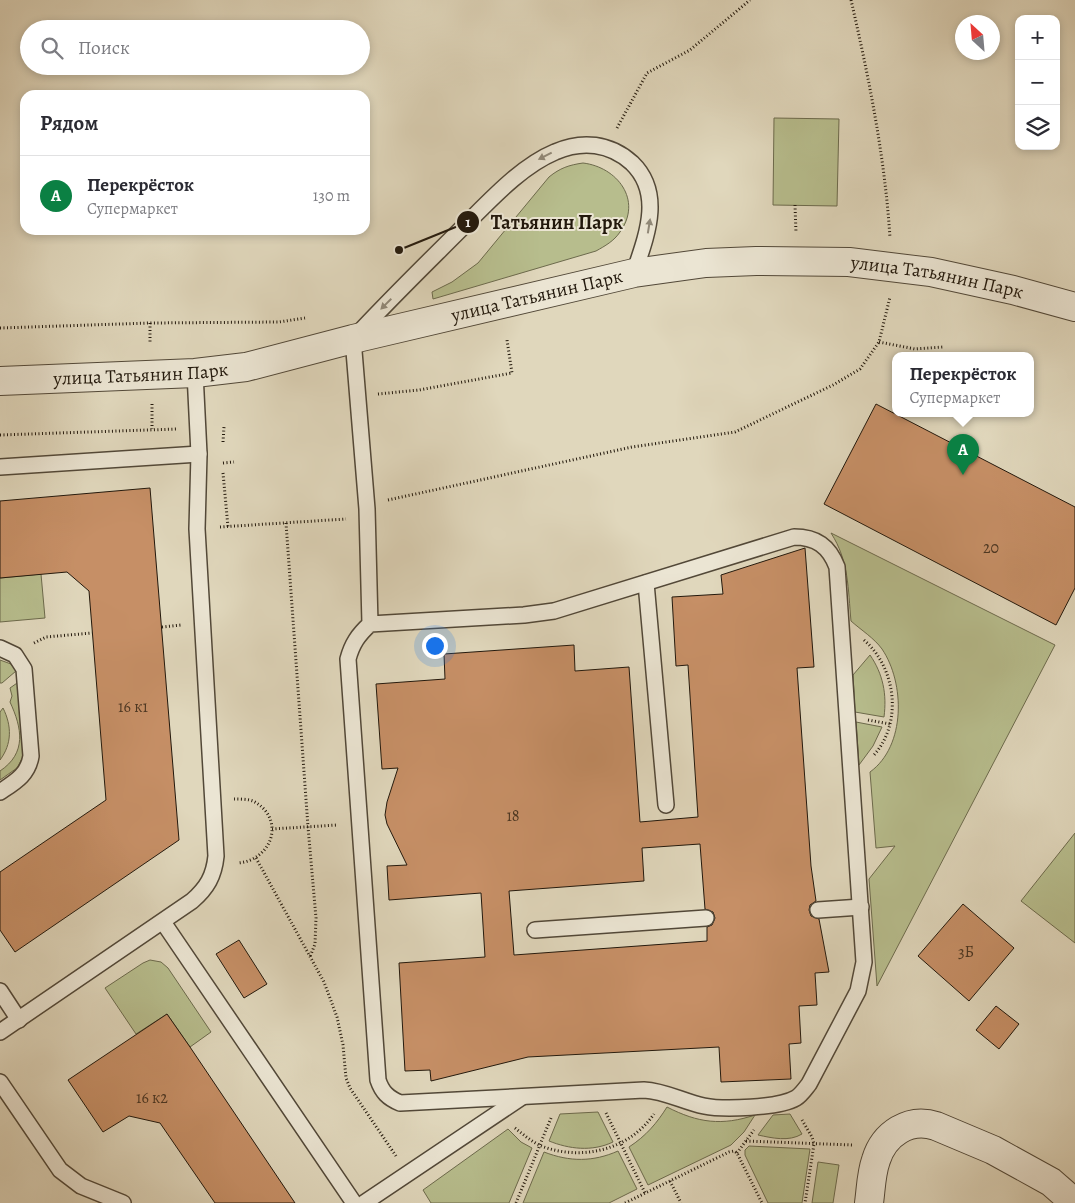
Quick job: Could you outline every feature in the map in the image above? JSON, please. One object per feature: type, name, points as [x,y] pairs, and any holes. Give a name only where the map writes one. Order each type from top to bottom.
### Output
[{"type":"street","name":"улица Татьянин Парк","points":[[0,381],[195,373],[246,367],[353,339],[634,273],[706,263],[756,261],[849,262],[931,272],[1012,290],[1075,308]]},
{"type":"street","points":[[868,1203],[875,1161],[880,1149],[894,1132],[903,1126],[917,1123],[928,1123],[993,1150],[1050,1182],[1075,1203]]},
{"type":"lane","points":[[370,624],[367,509],[353,339],[465,225],[516,177],[536,161],[556,151],[584,144],[610,149],[624,156],[635,167],[645,182],[652,206],[648,233],[634,273]]},
{"type":"lane","points":[[0,1032],[163,922],[202,893],[209,883],[215,865],[197,529],[199,454],[195,373]]},
{"type":"lane","points":[[0,467],[199,454]]},
{"type":"lane","points":[[794,537],[809,538],[823,544],[833,557],[837,567],[864,953],[858,991],[814,1076],[804,1090],[790,1100],[772,1105],[725,1108],[702,1106],[666,1094],[644,1090],[400,1103],[390,1099],[385,1094],[378,1080],[348,659],[352,646],[358,636],[370,624],[542,613],[569,607],[646,583],[794,537]]},
{"type":"lane","points":[[646,583],[666,805]]},
{"type":"lane","points":[[0,648],[15,655],[24,669],[31,756],[28,769],[23,776],[0,792]]},
{"type":"lane","points":[[818,910],[861,907]]},
{"type":"lane","points":[[536,930],[706,918]]},
{"type":"lane","points":[[163,922],[354,1203]]},
{"type":"lane","points":[[0,991],[19,1020]]},
{"type":"lane","points":[[0,1082],[60,1170],[81,1186],[124,1203]]},
{"type":"lane","points":[[408,1174],[403,1177],[522,1097]]},
{"type":"lane","points":[[364,1203],[408,1174]]},
{"type":"path","points":[[617,129],[647,74],[690,50],[750,0]]},
{"type":"path","points":[[850,0],[863,55],[888,196],[890,240]]},
{"type":"path","points":[[795,205],[796,234]]},
{"type":"path","points":[[197,529],[349,519],[392,498],[632,447],[735,432],[834,385],[860,368],[879,342],[891,290]]},
{"type":"path","points":[[0,328],[150,323],[279,322],[305,318]]},
{"type":"path","points":[[150,323],[150,343]]},
{"type":"path","points":[[358,396],[419,390],[512,373],[507,340]]},
{"type":"path","points":[[879,342],[915,349],[943,347]]},
{"type":"path","points":[[152,404],[152,429]]},
{"type":"path","points":[[223,445],[224,427]]},
{"type":"path","points":[[0,435],[185,428]]},
{"type":"path","points":[[223,454],[222,463],[228,527]]},
{"type":"path","points":[[222,463],[234,462]]},
{"type":"path","points":[[286,523],[316,927],[315,944],[310,958]]},
{"type":"path","points":[[841,624],[856,632],[872,646],[887,672],[892,696],[891,722],[885,738],[865,765],[852,776]]},
{"type":"path","points":[[162,627],[172,626]]},
{"type":"path","points":[[15,655],[46,637],[92,633]]},
{"type":"path","points":[[212,798],[251,800],[263,808],[270,819],[272,829],[268,846],[256,858],[243,862],[215,865]]},
{"type":"path","points":[[272,829],[308,828],[315,826]]},
{"type":"path","points":[[256,858],[324,982],[336,1017],[342,1045],[344,1070],[350,1088],[408,1174]]},
{"type":"path","points":[[596,1092],[645,1193]]},
{"type":"path","points":[[516,1203],[561,1094]]},
{"type":"path","points":[[500,1111],[512,1126],[528,1139],[540,1145],[566,1153],[594,1152],[621,1143],[642,1129],[653,1116],[666,1094]]},
{"type":"path","points":[[746,1141],[857,1145]]},
{"type":"path","points":[[805,1203],[814,1144]]},
{"type":"path","points":[[625,1203],[734,1151],[737,1153],[762,1203]]},
{"type":"path","points":[[670,1181],[681,1203]]},
{"type":"green space","points":[[774,118],[839,119],[837,206],[773,205]]},
{"type":"green space","points":[[583,163],[606,171],[616,178],[623,187],[627,197],[629,208],[626,220],[618,235],[612,241],[596,251],[433,299],[432,292],[452,282],[478,263],[549,177],[565,167]]},
{"type":"green space","points":[[831,533],[1055,645],[877,986],[869,879],[895,846],[876,848],[870,772],[882,761],[896,731],[898,696],[890,663],[882,649],[851,621],[844,565]]},
{"type":"green space","points":[[41,574],[45,618],[0,622],[0,578]]},
{"type":"green space","points":[[870,655],[878,669],[883,685],[885,700],[884,717],[855,712],[853,675]]},
{"type":"green space","points":[[0,660],[11,664],[16,671],[2,683],[0,683]]},
{"type":"green space","points":[[20,681],[24,755],[17,768],[0,780],[0,771],[15,756],[20,740],[17,721],[10,702],[12,696],[10,688]]},
{"type":"green space","points":[[3,708],[8,721],[9,741],[0,760],[0,712]]},
{"type":"green space","points":[[856,722],[882,727],[873,746],[859,765]]},
{"type":"green space","points":[[1075,833],[1075,943],[1021,901]]},
{"type":"green space","points":[[150,960],[161,962],[168,968],[211,1032],[190,1047],[167,1014],[136,1034],[105,988]]},
{"type":"green space","points":[[667,1107],[689,1117],[721,1122],[755,1115],[744,1132],[731,1145],[648,1185],[629,1147],[651,1129]]},
{"type":"green space","points":[[598,1112],[613,1142],[597,1147],[581,1148],[564,1146],[549,1141],[560,1114]]},
{"type":"green space","points":[[790,1114],[802,1134],[786,1139],[758,1135],[773,1115]]},
{"type":"green space","points":[[508,1129],[521,1142],[532,1148],[509,1203],[431,1203],[423,1190]]},
{"type":"green space","points":[[749,1146],[810,1149],[802,1203],[768,1203],[745,1155],[745,1150]]},
{"type":"green space","points":[[618,1151],[637,1189],[609,1203],[523,1203],[544,1152],[563,1158],[590,1159]]},
{"type":"green space","points":[[818,1162],[839,1165],[833,1203],[812,1203]]},
{"type":"building","points":[[876,404],[892,412],[892,417],[901,417],[1075,507],[1075,588],[1056,625],[824,504]]},
{"type":"building","points":[[150,488],[179,840],[15,952],[0,930],[0,872],[106,800],[89,591],[67,572],[0,578],[0,501]]},
{"type":"building","points":[[805,548],[814,667],[797,668],[811,866],[816,901],[810,905],[809,910],[811,916],[819,919],[829,972],[815,973],[817,1005],[799,1006],[801,1043],[789,1044],[791,1079],[721,1082],[719,1047],[528,1057],[431,1081],[430,1070],[405,1071],[399,963],[485,957],[481,893],[389,900],[387,866],[407,865],[387,824],[385,815],[387,802],[398,768],[382,769],[376,684],[445,679],[444,654],[574,645],[575,671],[629,667],[640,822],[698,817],[688,665],[676,666],[672,597],[723,594],[721,575]],"holes":[[[700,844],[705,909],[713,912],[715,918],[712,925],[707,927],[707,941],[514,955],[509,891],[644,881],[642,848]]]},
{"type":"building","points":[[963,904],[1014,948],[969,1001],[918,956]]},
{"type":"building","points":[[239,940],[267,984],[244,998],[216,954]]},
{"type":"building","points":[[996,1006],[1019,1024],[999,1049],[976,1030]]},
{"type":"building","points":[[167,1014],[295,1203],[215,1203],[160,1123],[129,1116],[103,1132],[68,1080]]},
{"type":"place","name":"Татьянин Парк","points":[[399,250]]},
{"type":"place","name":"Перекрёсток","points":[[963,475]]}]
